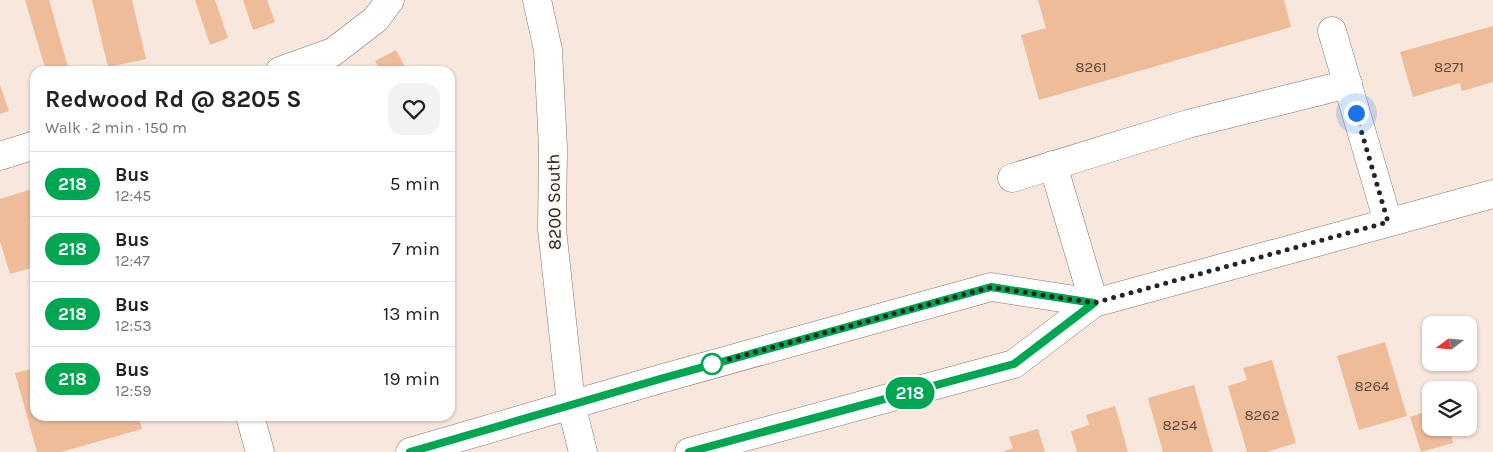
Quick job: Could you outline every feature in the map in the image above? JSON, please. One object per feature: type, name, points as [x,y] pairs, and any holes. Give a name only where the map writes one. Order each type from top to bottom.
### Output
[{"type":"main road","points":[[294,66],[333,52],[376,19],[390,0]]},
{"type":"main road","name":"8200 South","points":[[536,0],[548,50],[553,148],[552,229],[571,404],[583,452]]},
{"type":"main road","points":[[1332,31],[1388,222]]},
{"type":"main road","points":[[1012,178],[1188,124],[1348,84]]},
{"type":"main road","points":[[0,156],[30,147]]},
{"type":"main road","points":[[1053,165],[1094,303]]},
{"type":"main road","points":[[689,452],[1014,364],[1094,303],[1493,194]]},
{"type":"main road","points":[[410,452],[571,404],[991,287],[1094,303]]},
{"type":"main road","points":[[251,421],[260,452]]},
{"type":"building","points":[[25,0],[49,0],[68,66],[45,66]]},
{"type":"building","points":[[92,0],[132,0],[146,59],[108,66]]},
{"type":"building","points":[[195,0],[215,0],[228,38],[210,45]]},
{"type":"building","points":[[243,0],[267,0],[275,22],[253,30]]},
{"type":"building","points":[[1038,0],[1284,0],[1291,27],[1039,100],[1021,35],[1046,28]]},
{"type":"building","points":[[1493,26],[1493,82],[1462,91],[1460,83],[1413,97],[1400,52]]},
{"type":"building","points":[[396,50],[404,66],[378,66],[375,61]]},
{"type":"building","points":[[0,85],[9,111],[0,114]]},
{"type":"building","points":[[30,190],[30,268],[10,274],[0,241],[0,199]]},
{"type":"building","points":[[1385,342],[1407,416],[1359,430],[1337,356]]},
{"type":"building","points":[[1272,360],[1296,443],[1267,452],[1247,452],[1228,386],[1247,380],[1243,368]]},
{"type":"building","points":[[30,369],[30,421],[140,421],[142,429],[61,452],[37,452],[15,373]]},
{"type":"building","points":[[1194,385],[1213,452],[1163,452],[1148,398]]},
{"type":"building","points":[[1115,406],[1128,452],[1077,452],[1071,431],[1089,425],[1086,415]]},
{"type":"building","points":[[1422,413],[1422,436],[1451,436],[1453,443],[1421,452],[1410,417]]},
{"type":"building","points":[[1038,429],[1045,452],[1002,452],[1013,448],[1009,437]]},
{"type":"bus line","name":"218","points":[[410,452],[505,423],[991,287],[1094,303],[1014,364],[689,452]]},
{"type":"route","points":[[712,364],[991,287],[1094,303],[1388,222],[1356,113]]}]
